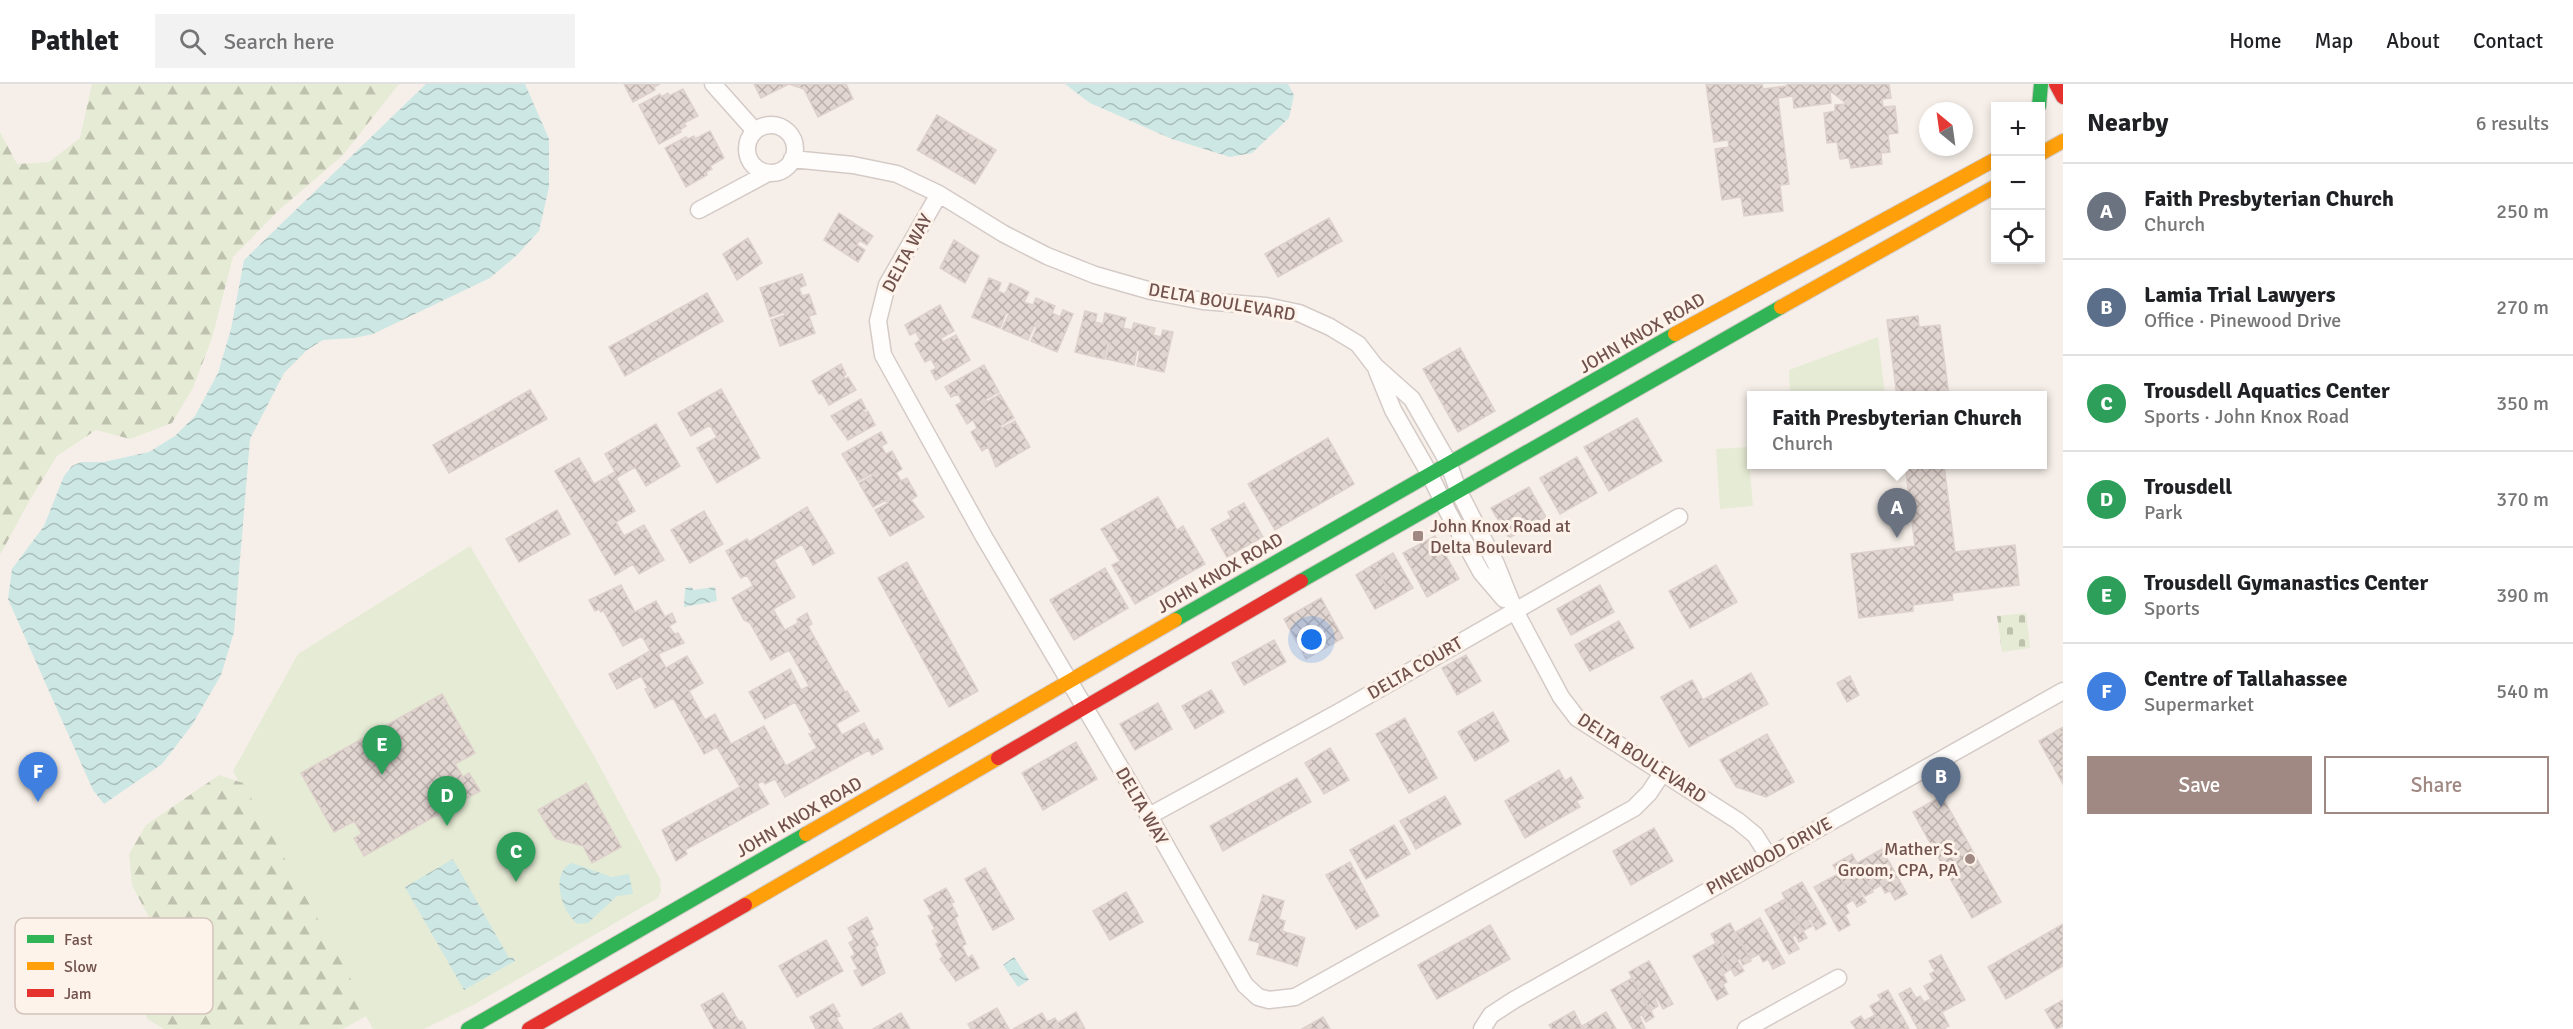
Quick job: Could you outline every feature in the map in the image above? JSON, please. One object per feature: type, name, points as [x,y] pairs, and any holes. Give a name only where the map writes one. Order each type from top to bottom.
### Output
[{"type":"main road","points":[[2039,102],[2041,84]]},
{"type":"main road","points":[[2056,84],[2063,97]]},
{"type":"main road","points":[[2045,137],[2063,128]]},
{"type":"main road","points":[[2045,161],[2063,141]]},
{"type":"main road","name":"JOHN KNOX ROAD","points":[[529,1029],[696,916],[1068,682],[1448,462],[1738,299],[1991,161]]},
{"type":"main road","name":"JOHN KNOX ROAD","points":[[468,1029],[696,916],[1084,706],[1458,490],[1991,188]]},
{"type":"main road","points":[[1738,299],[1751,326]]},
{"type":"street","points":[[713,84],[755,131]]},
{"type":"street","points":[[768,125],[781,128],[788,132],[794,146],[792,159],[785,169],[778,172],[760,171],[751,164],[747,157],[749,139],[755,131],[768,125]]},
{"type":"street","name":"DELTA BOULEVARD","points":[[792,159],[853,165],[897,174],[939,194],[1004,234],[1047,256],[1095,275],[1150,291],[1203,301],[1266,306],[1299,313],[1330,327],[1358,344],[1375,366],[1412,399],[1448,462],[1458,490],[1496,564],[1515,611],[1561,697],[1577,718],[1738,821],[1755,835],[1769,857]]},
{"type":"street","points":[[699,210],[768,172]]},
{"type":"street","name":"DELTA WAY","points":[[939,194],[887,285],[878,321],[883,355],[1068,682],[1149,816],[1245,985],[1258,997],[1278,1001],[1294,997],[1634,808],[1649,793],[1663,772]]},
{"type":"street","name":"DELTA BOULEVARD","points":[[1375,366],[1394,410],[1482,572],[1515,611]]},
{"type":"street","name":"DELTA COURT","points":[[1149,816],[1332,716],[1679,517]]},
{"type":"street","name":"PINEWOOD DRIVE","points":[[1482,1029],[1491,1015],[1514,1000],[2063,691]]},
{"type":"street","points":[[1746,1029],[1838,978]]},
{"type":"green space","points":[[92,84],[399,84],[343,155],[277,212],[233,257],[212,338],[193,388],[172,423],[130,439],[96,430],[57,456],[0,555],[0,132],[17,164],[49,162],[80,138]]},
{"type":"green space","points":[[1878,337],[1885,391],[1790,391],[1789,370]]},
{"type":"green space","points":[[1747,447],[1747,469],[1750,469],[1753,506],[1720,509],[1716,449]]},
{"type":"green space","points":[[470,546],[596,759],[660,879],[661,891],[658,898],[475,1004],[424,1029],[373,1029],[233,771],[298,654]]},
{"type":"green space","points":[[2026,613],[2030,648],[2002,652],[1997,616]]},
{"type":"green space","points":[[219,775],[243,783],[370,1014],[343,1029],[164,1029],[147,1019],[145,1014],[213,1014],[213,918],[149,918],[132,885],[129,854],[146,825]]},
{"type":"water","points":[[426,84],[525,84],[549,139],[549,187],[539,231],[517,255],[490,278],[373,334],[323,340],[307,350],[284,373],[250,439],[234,632],[221,675],[192,725],[162,764],[104,804],[93,790],[8,599],[12,569],[44,526],[64,476],[72,466],[81,462],[104,462],[149,452],[175,436],[195,416],[218,373],[231,329],[244,260]]},
{"type":"water","points":[[1065,84],[1288,84],[1294,95],[1289,118],[1252,153],[1230,157],[1172,139],[1090,103]]},
{"type":"water","points":[[692,587],[693,590],[715,587],[717,601],[684,607],[685,588]]},
{"type":"water","points":[[453,859],[509,958],[513,957],[515,961],[464,990],[405,887]]},
{"type":"water","points":[[572,863],[612,877],[629,874],[633,894],[617,896],[588,923],[578,924],[567,911],[560,893],[561,875]]},
{"type":"water","points":[[1014,957],[1029,980],[1018,987],[1003,965]]},
{"type":"building","points":[[624,84],[660,84],[654,87],[655,90],[633,102]]},
{"type":"building","points":[[754,84],[789,84],[761,98]]},
{"type":"building","points":[[789,84],[846,84],[853,99],[818,117],[804,89]]},
{"type":"building","points":[[1706,84],[1762,84],[1763,89],[1787,86],[1787,84],[1889,84],[1891,98],[1882,99],[1883,107],[1895,106],[1898,133],[1888,134],[1890,152],[1881,153],[1882,164],[1851,168],[1849,158],[1840,159],[1837,142],[1827,143],[1824,113],[1835,111],[1835,105],[1847,104],[1830,91],[1831,103],[1794,108],[1793,96],[1778,98],[1789,184],[1780,185],[1783,211],[1744,216],[1741,197],[1722,200],[1715,149],[1729,147],[1728,140],[1714,142]]},
{"type":"building","points":[[683,89],[698,116],[684,123],[686,126],[680,130],[681,132],[659,144],[639,105],[660,94],[661,97],[668,93],[669,96]]},
{"type":"building","points":[[937,115],[996,150],[975,184],[917,150]]},
{"type":"building","points":[[710,131],[724,158],[710,166],[712,169],[706,172],[707,175],[686,187],[665,148],[686,137],[688,139],[694,136],[695,139]]},
{"type":"building","points":[[839,213],[873,236],[867,245],[859,240],[857,245],[865,250],[858,262],[824,240]]},
{"type":"building","points":[[1329,218],[1342,241],[1278,277],[1265,254]]},
{"type":"building","points":[[748,238],[762,263],[737,280],[723,254]]},
{"type":"building","points":[[954,240],[979,256],[965,283],[940,268]]},
{"type":"building","points":[[802,274],[806,285],[799,288],[802,296],[809,294],[816,314],[809,316],[815,333],[780,346],[771,320],[785,315],[784,312],[770,317],[760,288]]},
{"type":"building","points":[[989,278],[1001,283],[998,291],[1005,294],[1010,283],[1029,292],[1024,302],[1033,305],[1036,298],[1055,306],[1052,313],[1060,317],[1063,310],[1073,314],[1057,352],[1031,341],[1037,327],[1034,326],[1028,340],[1002,329],[1009,314],[1006,313],[1000,328],[972,317]]},
{"type":"building","points":[[707,293],[723,321],[625,376],[609,347]]},
{"type":"building","points":[[940,305],[954,331],[941,338],[943,342],[956,335],[970,360],[936,380],[931,371],[936,368],[931,359],[925,362],[915,344],[920,340],[916,332],[910,335],[905,325]]},
{"type":"building","points":[[1085,311],[1097,314],[1095,322],[1103,324],[1105,313],[1126,318],[1123,328],[1132,330],[1134,323],[1155,328],[1153,335],[1161,337],[1163,330],[1173,332],[1164,372],[1137,366],[1140,351],[1137,350],[1134,365],[1106,359],[1110,343],[1108,343],[1104,359],[1075,352]]},
{"type":"building","points":[[1918,316],[1919,327],[1940,325],[1948,391],[1896,391],[1887,320]]},
{"type":"building","points":[[1460,348],[1495,411],[1458,432],[1423,369]]},
{"type":"building","points":[[841,364],[846,374],[845,379],[848,377],[856,390],[829,405],[822,393],[819,394],[812,381]]},
{"type":"building","points":[[984,365],[999,392],[986,399],[987,402],[1000,394],[1014,418],[1000,426],[1002,428],[1015,421],[1030,447],[996,467],[988,447],[982,451],[971,432],[977,428],[973,420],[967,424],[956,405],[962,402],[958,394],[951,397],[945,387]]},
{"type":"building","points":[[721,389],[760,458],[717,483],[697,448],[717,437],[710,425],[691,436],[678,413]]},
{"type":"building","points":[[530,390],[547,419],[449,473],[433,445]]},
{"type":"building","points":[[861,399],[866,409],[863,410],[865,413],[868,411],[875,425],[848,440],[831,416]]},
{"type":"building","points":[[1637,418],[1662,461],[1609,491],[1584,447]]},
{"type":"building","points":[[656,424],[680,466],[646,486],[635,467],[616,478],[635,511],[616,522],[624,536],[644,525],[664,560],[639,574],[633,564],[615,575],[555,471],[579,458],[594,484],[615,472],[605,454]]},
{"type":"building","points":[[881,432],[887,443],[881,446],[886,454],[892,451],[902,469],[896,473],[901,481],[907,478],[917,496],[911,500],[924,517],[890,536],[875,510],[888,503],[886,500],[873,507],[859,483],[872,476],[871,474],[858,481],[842,454]]},
{"type":"building","points":[[1328,438],[1354,484],[1275,530],[1248,484]]},
{"type":"building","points":[[1577,457],[1597,493],[1560,514],[1540,478]]},
{"type":"building","points":[[1906,469],[1945,469],[1955,552],[2015,545],[2019,585],[1952,593],[1953,600],[1913,605],[1913,611],[1859,618],[1851,554],[1915,546]]},
{"type":"building","points":[[1529,487],[1546,517],[1509,538],[1491,508]]},
{"type":"building","points":[[1158,497],[1177,530],[1183,526],[1205,564],[1135,604],[1112,565],[1120,561],[1101,529]]},
{"type":"building","points":[[1244,503],[1263,537],[1227,557],[1211,529],[1231,518],[1228,512]]},
{"type":"building","points":[[807,507],[834,553],[813,565],[802,544],[774,560],[795,597],[773,609],[785,630],[798,623],[797,619],[807,613],[812,624],[808,626],[845,692],[847,691],[859,711],[836,724],[842,735],[864,723],[874,741],[878,739],[883,749],[872,755],[869,750],[785,797],[775,779],[765,784],[763,781],[757,784],[769,804],[685,850],[687,854],[676,861],[662,830],[740,787],[717,747],[704,754],[673,698],[655,708],[641,676],[617,689],[609,674],[650,651],[642,636],[623,646],[603,610],[595,611],[589,600],[621,585],[635,612],[656,601],[665,617],[672,613],[676,622],[669,626],[675,634],[678,633],[684,643],[658,654],[666,668],[687,656],[703,683],[689,691],[705,720],[715,714],[731,744],[764,726],[786,766],[817,748],[809,734],[812,733],[795,702],[765,719],[749,692],[790,669],[801,690],[809,686],[789,650],[771,660],[750,623],[744,620],[732,598],[753,586],[747,575],[741,578],[726,551],[747,539],[749,542]]},
{"type":"building","points":[[557,510],[570,534],[519,562],[506,539]]},
{"type":"building","points":[[704,511],[723,544],[690,563],[671,530]]},
{"type":"building","points":[[1435,536],[1459,579],[1427,597],[1403,553]]},
{"type":"building","points":[[1393,553],[1413,588],[1394,599],[1374,564]]},
{"type":"building","points":[[907,562],[978,691],[949,707],[878,578]]},
{"type":"building","points":[[1374,564],[1394,599],[1375,609],[1356,575]]},
{"type":"building","points":[[1716,565],[1737,602],[1690,628],[1669,591]]},
{"type":"building","points":[[1105,568],[1128,608],[1074,640],[1050,600]]},
{"type":"building","points":[[1600,585],[1614,612],[1571,635],[1557,609]]},
{"type":"building","points":[[1321,598],[1343,638],[1306,659],[1284,619]]},
{"type":"building","points":[[1619,621],[1634,648],[1590,671],[1575,645]]},
{"type":"building","points":[[1274,640],[1286,662],[1244,685],[1232,663]]},
{"type":"building","points":[[1466,655],[1481,681],[1457,695],[1442,668]]},
{"type":"building","points":[[1751,673],[1768,704],[1689,747],[1661,697],[1692,680],[1703,700]]},
{"type":"building","points":[[1850,676],[1859,695],[1847,702],[1837,683]]},
{"type":"building","points":[[1211,690],[1224,712],[1195,729],[1182,706]]},
{"type":"building","points":[[442,694],[475,753],[455,764],[463,777],[469,773],[480,791],[364,856],[354,838],[362,834],[354,821],[334,832],[301,773]]},
{"type":"building","points":[[1158,703],[1172,729],[1135,750],[1120,724]]},
{"type":"building","points":[[1493,712],[1509,741],[1475,761],[1458,732]]},
{"type":"building","points":[[1405,718],[1437,778],[1409,793],[1376,734]]},
{"type":"building","points":[[2063,727],[2063,784],[2039,741]]},
{"type":"building","points":[[1767,734],[1794,782],[1766,797],[1736,787],[1720,760]]},
{"type":"building","points":[[1076,742],[1097,779],[1043,810],[1022,773]]},
{"type":"building","points":[[1330,748],[1349,780],[1324,794],[1305,763]]},
{"type":"building","points":[[1559,770],[1565,781],[1571,777],[1583,798],[1576,801],[1580,807],[1525,838],[1505,801]]},
{"type":"building","points":[[1297,778],[1311,802],[1223,851],[1210,826]]},
{"type":"building","points":[[586,783],[621,847],[592,863],[583,846],[555,838],[538,810]]},
{"type":"building","points":[[1445,796],[1461,824],[1416,849],[1400,821]]},
{"type":"building","points":[[1942,796],[2001,902],[1972,918],[1913,812]]},
{"type":"building","points":[[1394,825],[1410,854],[1366,879],[1350,850]]},
{"type":"building","points":[[1654,828],[1673,861],[1631,885],[1613,851]]},
{"type":"building","points":[[1882,849],[1907,894],[1895,900],[1890,891],[1885,893],[1881,885],[1872,890],[1857,863]]},
{"type":"building","points":[[1852,854],[1873,892],[1865,896],[1861,890],[1859,891],[1866,902],[1857,907],[1833,865]]},
{"type":"building","points":[[1350,862],[1379,916],[1356,929],[1326,875]]},
{"type":"building","points":[[985,868],[1014,919],[993,930],[965,879]]},
{"type":"building","points":[[1838,874],[1853,900],[1845,905],[1849,913],[1845,915],[1850,925],[1839,931],[1814,887]]},
{"type":"building","points":[[1802,882],[1826,924],[1816,930],[1810,918],[1808,920],[1812,926],[1803,931],[1782,893]]},
{"type":"building","points":[[946,888],[954,902],[951,903],[958,916],[955,918],[966,944],[962,946],[968,958],[972,955],[979,968],[956,981],[940,959],[943,957],[932,931],[935,929],[928,916],[932,914],[924,900]]},
{"type":"building","points":[[1126,892],[1143,922],[1110,940],[1093,911]]},
{"type":"building","points":[[1263,895],[1284,901],[1279,919],[1285,921],[1282,931],[1305,938],[1297,966],[1257,954],[1260,943],[1249,940]]},
{"type":"building","points":[[1785,899],[1807,938],[1799,942],[1795,935],[1792,937],[1799,949],[1789,954],[1765,910]]},
{"type":"building","points":[[867,917],[873,929],[870,931],[878,945],[875,947],[885,973],[862,986],[854,971],[858,969],[851,957],[855,954],[849,943],[854,940],[848,928]]},
{"type":"building","points":[[1760,918],[1785,963],[1773,969],[1768,959],[1763,962],[1759,954],[1750,959],[1736,932]]},
{"type":"building","points":[[1730,923],[1751,961],[1743,965],[1740,959],[1737,960],[1744,971],[1735,976],[1711,934]]},
{"type":"building","points":[[2063,924],[2063,966],[2006,999],[1988,967]]},
{"type":"building","points":[[1490,925],[1510,959],[1437,999],[1418,965]]},
{"type":"building","points":[[826,940],[843,971],[797,997],[779,966]]},
{"type":"building","points":[[1716,943],[1731,969],[1723,974],[1727,982],[1723,984],[1728,994],[1717,1000],[1693,956]]},
{"type":"building","points":[[1941,955],[1965,1000],[1942,1012],[1936,1001],[1933,1003],[1924,986],[1934,981],[1930,974],[1935,971],[1929,961]]},
{"type":"building","points":[[1649,961],[1673,1004],[1663,1009],[1657,998],[1655,999],[1658,1006],[1650,1011],[1629,972]]},
{"type":"building","points":[[1632,978],[1654,1017],[1646,1022],[1642,1015],[1639,1016],[1645,1028],[1643,1029],[1633,1029],[1611,990]]},
{"type":"building","points":[[1910,988],[1916,998],[1920,996],[1924,1002],[1931,999],[1933,1003],[1936,1001],[1949,1026],[1943,1029],[1918,1029],[1899,994]]},
{"type":"building","points":[[1888,990],[1909,1029],[1882,1029],[1870,1006],[1881,1000],[1878,995]]},
{"type":"building","points":[[723,993],[739,1022],[742,1021],[746,1029],[714,1029],[701,1005]]},
{"type":"building","points":[[2063,1000],[2063,1026],[2056,1029],[2045,1010]]},
{"type":"building","points":[[833,1004],[840,1016],[836,1018],[843,1029],[816,1029],[810,1017]]},
{"type":"building","points":[[997,1008],[1009,1029],[971,1029],[968,1024]]},
{"type":"building","points":[[1574,1011],[1583,1029],[1552,1029],[1549,1025]]},
{"type":"building","points":[[1076,1012],[1085,1029],[1013,1029],[1042,1013],[1047,1022],[1055,1018],[1058,1023]]},
{"type":"building","points":[[1606,1012],[1616,1029],[1583,1029],[1582,1026]]},
{"type":"building","points":[[901,1013],[910,1029],[873,1029]]},
{"type":"building","points":[[1875,1015],[1882,1029],[1856,1029],[1851,1022],[1861,1016],[1864,1021]]},
{"type":"building","points":[[1323,1017],[1330,1029],[1302,1029]]},
{"type":"traffic: fast","points":[[2039,102],[2041,84]]},
{"type":"traffic: fast","points":[[1301,581],[1781,307]]},
{"type":"traffic: fast","points":[[1175,620],[1675,334]]},
{"type":"traffic: fast","points":[[468,1029],[806,834]]},
{"type":"traffic: slow","points":[[2045,151],[2063,141]]},
{"type":"traffic: slow","points":[[1675,334],[1991,162]]},
{"type":"traffic: slow","points":[[1781,307],[1991,189]]},
{"type":"traffic: slow","points":[[806,834],[1175,620]]},
{"type":"traffic: slow","points":[[745,905],[998,758]]},
{"type":"traffic: jam","points":[[2056,84],[2063,97]]},
{"type":"traffic: jam","points":[[998,758],[1301,581]]},
{"type":"traffic: jam","points":[[529,1029],[745,905]]},
{"type":"place","name":"John Knox Road at Delta Boulevard","points":[[1418,536]]},
{"type":"place","name":"Faith Presbyterian Church","points":[[1897,538]]},
{"type":"place","name":"Trousdell Gymanastics Center","points":[[382,775]]},
{"type":"place","name":"Centre of Tallahassee","points":[[38,802]]},
{"type":"place","name":"Lamia Trial Lawyers","points":[[1941,807]]},
{"type":"place","name":"Trousdell","points":[[447,826]]},
{"type":"place","name":"Mather S. Groom, CPA, PA","points":[[1970,859]]},
{"type":"place","name":"Trousdell Aquatics Center","points":[[516,882]]}]
